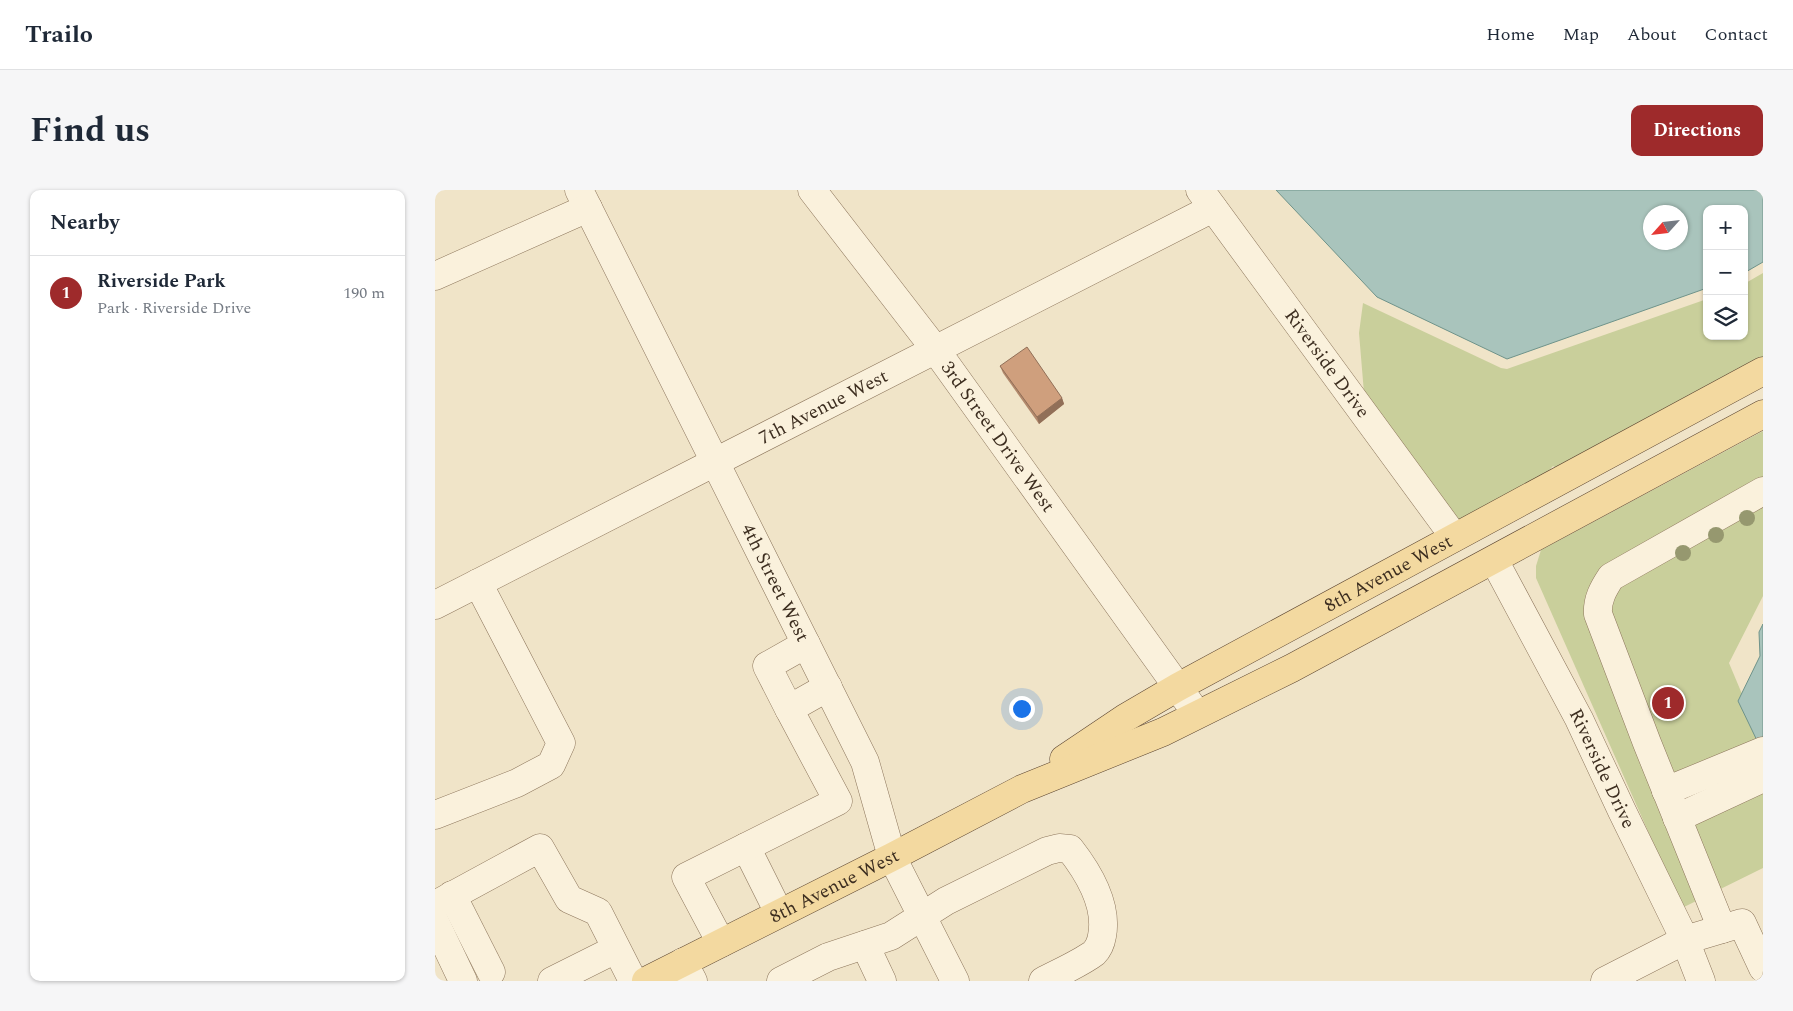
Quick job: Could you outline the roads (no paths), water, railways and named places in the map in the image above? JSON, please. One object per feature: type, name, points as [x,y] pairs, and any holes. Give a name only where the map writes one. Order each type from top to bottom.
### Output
[{"type":"main road","name":"8th Avenue West","points":[[1022,789],[1125,718],[1178,687],[1763,371]]},
{"type":"main road","points":[[1494,560],[1495,552],[1502,538],[1521,519],[1724,411],[1763,380]]},
{"type":"main road","name":"8th Avenue West","points":[[646,981],[688,972],[721,943],[1022,789],[1163,732],[1292,668],[1763,414]]},
{"type":"main road","points":[[1292,668],[1350,620],[1437,571],[1448,558],[1453,538]]},
{"type":"street","name":"3rd Street Drive West","points":[[812,190],[935,349],[1197,714]]},
{"type":"street","points":[[435,276],[584,199]]},
{"type":"street","name":"4th Street West","points":[[584,199],[865,762],[892,857],[955,981]]},
{"type":"street","name":"7th Avenue West","points":[[435,605],[935,349],[1206,199]]},
{"type":"street","name":"Riverside Drive","points":[[1206,199],[1447,527],[1453,538]]},
{"type":"street","points":[[1722,929],[1666,792],[1598,614],[1597,606],[1603,589],[1611,577],[1763,491]]},
{"type":"street","name":"Riverside Drive","points":[[1494,560],[1579,719],[1685,940],[1701,981]]},
{"type":"street","points":[[435,815],[517,783],[551,765],[561,743],[478,583]]},
{"type":"street","points":[[721,943],[686,877],[838,801],[767,666],[807,644]]},
{"type":"street","points":[[789,709],[828,687]]},
{"type":"street","points":[[1666,792],[1763,751]]},
{"type":"street","points":[[1677,818],[1763,778]]},
{"type":"street","points":[[746,847],[779,914]]},
{"type":"street","points":[[487,978],[443,900],[540,848],[569,899],[598,912],[633,981]]},
{"type":"street","points":[[781,981],[828,957],[891,936],[946,901],[1047,851],[1059,848],[1069,849],[1082,864],[1102,906],[1103,929],[1101,942],[1095,952],[1043,981]]},
{"type":"street","points":[[435,922],[463,981]]},
{"type":"street","points":[[1605,981],[1685,940],[1741,923],[1763,968]]},
{"type":"street","points":[[865,945],[883,981]]},
{"type":"street","points":[[552,981],[616,949]]},
{"type":"water","points":[[1276,190],[1763,190],[1763,262],[1748,271],[1748,205],[1703,205],[1703,289],[1507,359],[1377,297]]},
{"type":"water","points":[[1763,624],[1763,753],[1738,701],[1760,656],[1759,632]]},
{"type":"place","name":"Riverside Park","points":[[1668,703]]}]
